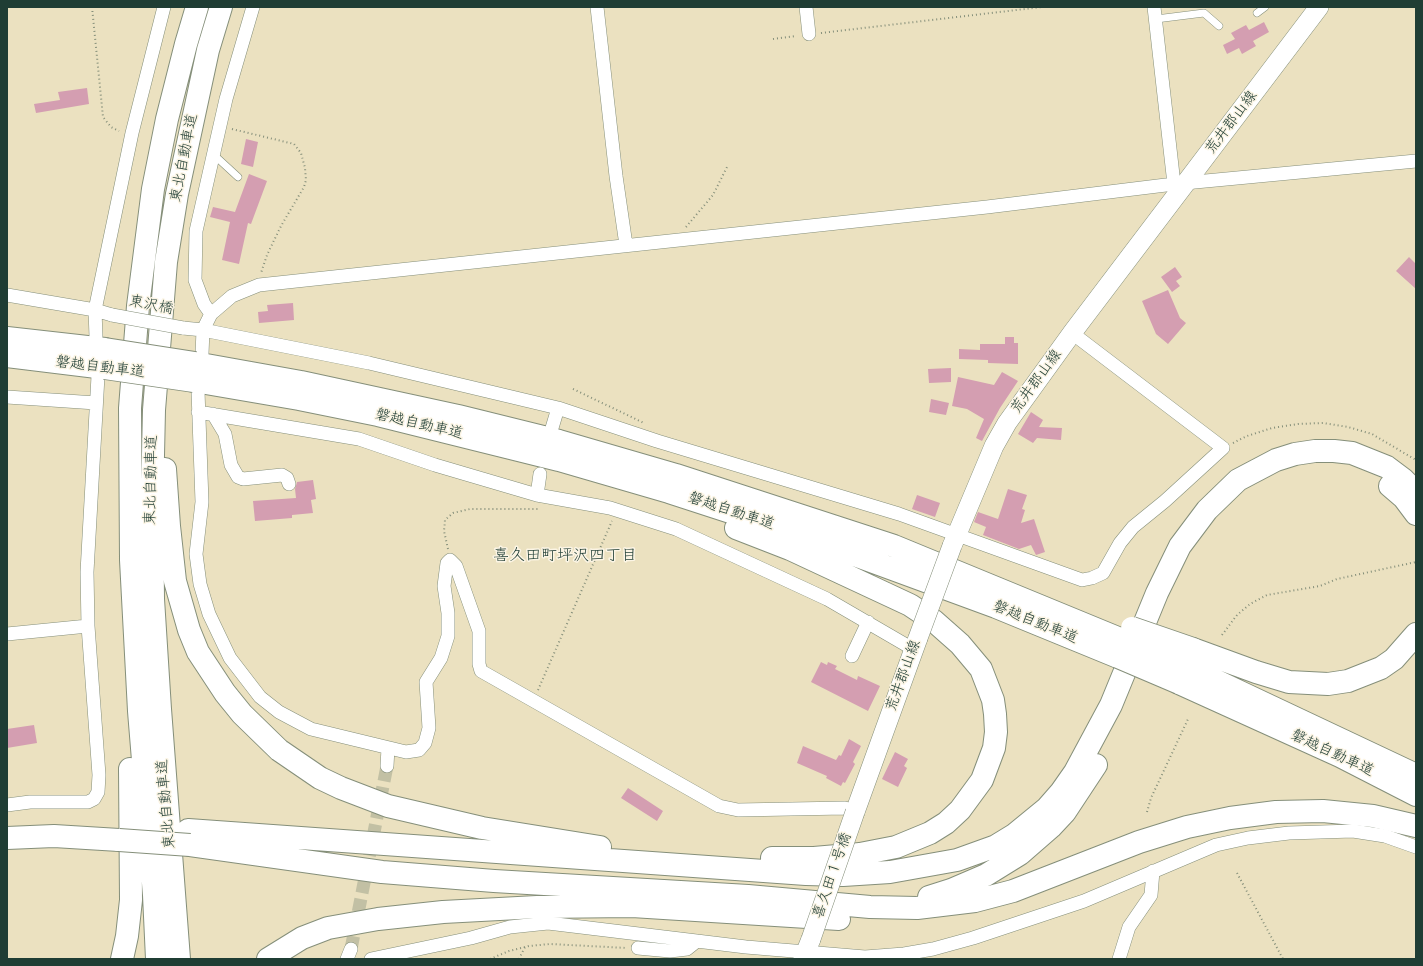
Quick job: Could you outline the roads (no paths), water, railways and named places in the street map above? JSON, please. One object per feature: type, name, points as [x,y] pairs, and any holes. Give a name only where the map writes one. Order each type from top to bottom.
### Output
[{"type":"highway","name":"東北自動車道","points":[[157,959],[154,895],[139,711],[131,560],[130,408],[143,261],[153,189],[167,119],[197,7]]},
{"type":"highway","name":"東北自動車道","points":[[179,959],[160,709],[152,547],[152,456],[156,380],[166,262],[177,194],[206,58],[220,7]]},
{"type":"highway","points":[[177,194],[170,276],[165,388],[165,462],[169,526],[175,580],[181,607],[198,652],[211,674],[242,714],[279,750],[300,765],[341,788],[388,806],[417,814],[516,834],[600,847]]},
{"type":"highway","name":"磐越自動車道","points":[[7,338],[101,358],[379,398],[559,441],[676,475],[894,546],[1006,579],[1125,642]]},
{"type":"highway","name":"磐越自動車道","points":[[7,356],[101,358]]},
{"type":"highway","name":"磐越自動車道","points":[[197,372],[299,399],[560,460],[669,492],[789,531],[996,607],[1125,642],[1186,666],[1416,775]]},
{"type":"highway","points":[[454,434],[557,466],[682,508],[790,549],[910,605],[947,631],[970,655],[980,670],[991,695],[996,732],[994,748],[982,780],[960,810],[946,823],[930,834],[896,847],[836,857],[767,858]]},
{"type":"highway","points":[[224,833],[806,874],[843,875],[890,872],[957,860],[996,846],[1014,835],[1047,808],[1061,792],[1075,772],[1103,721],[1157,593],[1180,546],[1207,510],[1238,480],[1276,460],[1295,454],[1315,451],[1334,451],[1352,453],[1381,465],[1403,479],[1416,492]]},
{"type":"highway","points":[[870,907],[933,896],[969,883],[1009,862],[1052,827],[1076,798],[1110,741],[1130,698],[1177,585],[1193,554],[1202,540],[1224,513],[1251,490],[1266,480],[1296,468],[1333,464],[1351,467],[1380,479],[1404,498],[1416,514]]},
{"type":"highway","points":[[122,959],[129,922],[132,860],[129,712],[131,560]]},
{"type":"highway","points":[[1125,642],[1186,666],[1256,672],[1289,682],[1328,684],[1348,681],[1381,668],[1407,647],[1416,634]]},
{"type":"highway","name":"磐越自動車道","points":[[1186,666],[1340,756],[1416,794]]},
{"type":"highway","points":[[189,838],[224,833],[307,836],[415,835],[832,862],[875,862],[939,852],[979,840],[1015,822],[1046,797],[1075,762],[1103,721]]},
{"type":"highway","points":[[7,824],[28,822],[118,833],[189,838],[382,872],[494,881],[656,890],[870,907],[936,906],[994,896],[1034,884],[1139,842],[1187,827],[1253,814],[1300,810],[1348,813],[1416,826]]},
{"type":"highway","points":[[266,959],[302,938],[343,924],[386,918],[485,909],[632,906],[877,922],[910,922],[948,919],[999,909],[1032,898],[1062,886],[1146,842],[1187,827]]},
{"type":"highway","points":[[7,838],[118,833]]},
{"type":"highway","points":[[266,959],[287,941],[319,923],[349,912],[376,906],[476,896],[656,890]]},
{"type":"main road","name":"荒井郡山線","points":[[855,812],[954,540],[994,446],[1004,428],[1180,184],[1320,7]]},
{"type":"main road","name":"喜久田１号橋","points":[[807,950],[855,812]]},
{"type":"street","points":[[7,805],[30,802],[88,802],[97,794],[99,775],[88,626],[87,572],[96,402],[101,358],[95,310],[132,133],[164,7]]},
{"type":"street","points":[[211,314],[202,299],[195,280],[196,230],[219,126],[253,7]]},
{"type":"street","points":[[597,7],[616,176],[626,245]]},
{"type":"street","points":[[806,7],[809,34]]},
{"type":"street","points":[[1155,13],[1180,184]]},
{"type":"street","points":[[855,812],[845,808],[738,810],[719,806],[533,701],[479,668],[479,631],[456,566],[450,560],[447,563],[444,586],[448,613],[448,636],[441,658],[426,682],[428,737],[423,747],[416,751],[406,752],[310,729],[290,719],[268,705],[230,658],[205,604],[197,567],[197,534],[202,502],[197,372],[203,330],[211,314],[232,296],[256,286],[971,209],[1180,184],[1416,161]]},
{"type":"street","name":"東沢橋","points":[[7,295],[95,310],[112,315],[183,328],[203,330],[369,363],[558,408],[657,441],[899,514],[954,540],[1082,580],[1092,578],[1103,573],[1120,544],[1133,527],[1165,501],[1222,448],[1072,333]]},
{"type":"street","points":[[7,397],[96,402]]},
{"type":"street","points":[[552,428],[558,408]]},
{"type":"street","points":[[198,412],[359,439],[435,465],[537,495],[617,510],[676,529],[794,583],[868,622],[916,644]]},
{"type":"street","points":[[213,414],[225,434],[231,465],[238,477],[243,479],[282,475],[287,478],[289,484]]},
{"type":"street","points":[[537,495],[540,474]]},
{"type":"street","points":[[852,656],[868,622]]},
{"type":"street","points":[[7,634],[88,626]]},
{"type":"street","points":[[387,766],[388,748]]},
{"type":"street","points":[[371,959],[471,938],[510,927],[548,923],[697,941],[807,950],[864,957],[904,954],[933,949],[973,938],[1084,901],[1216,846],[1248,838],[1289,833],[1353,831],[1385,836],[1416,847]]},
{"type":"street","points":[[1119,959],[1129,927],[1151,895],[1153,871]]},
{"type":"street","points":[[638,948],[670,951],[687,949],[697,941]]},
{"type":"lane","points":[[1257,13],[1264,7]]},
{"type":"lane","points":[[1155,13],[1204,13],[1219,26]]},
{"type":"lane","points":[[213,154],[238,177]]},
{"type":"tunnel","points":[[351,949],[387,766]]},
{"type":"district","name":"喜久田町坪沢四丁目","points":[[565,557]]}]
